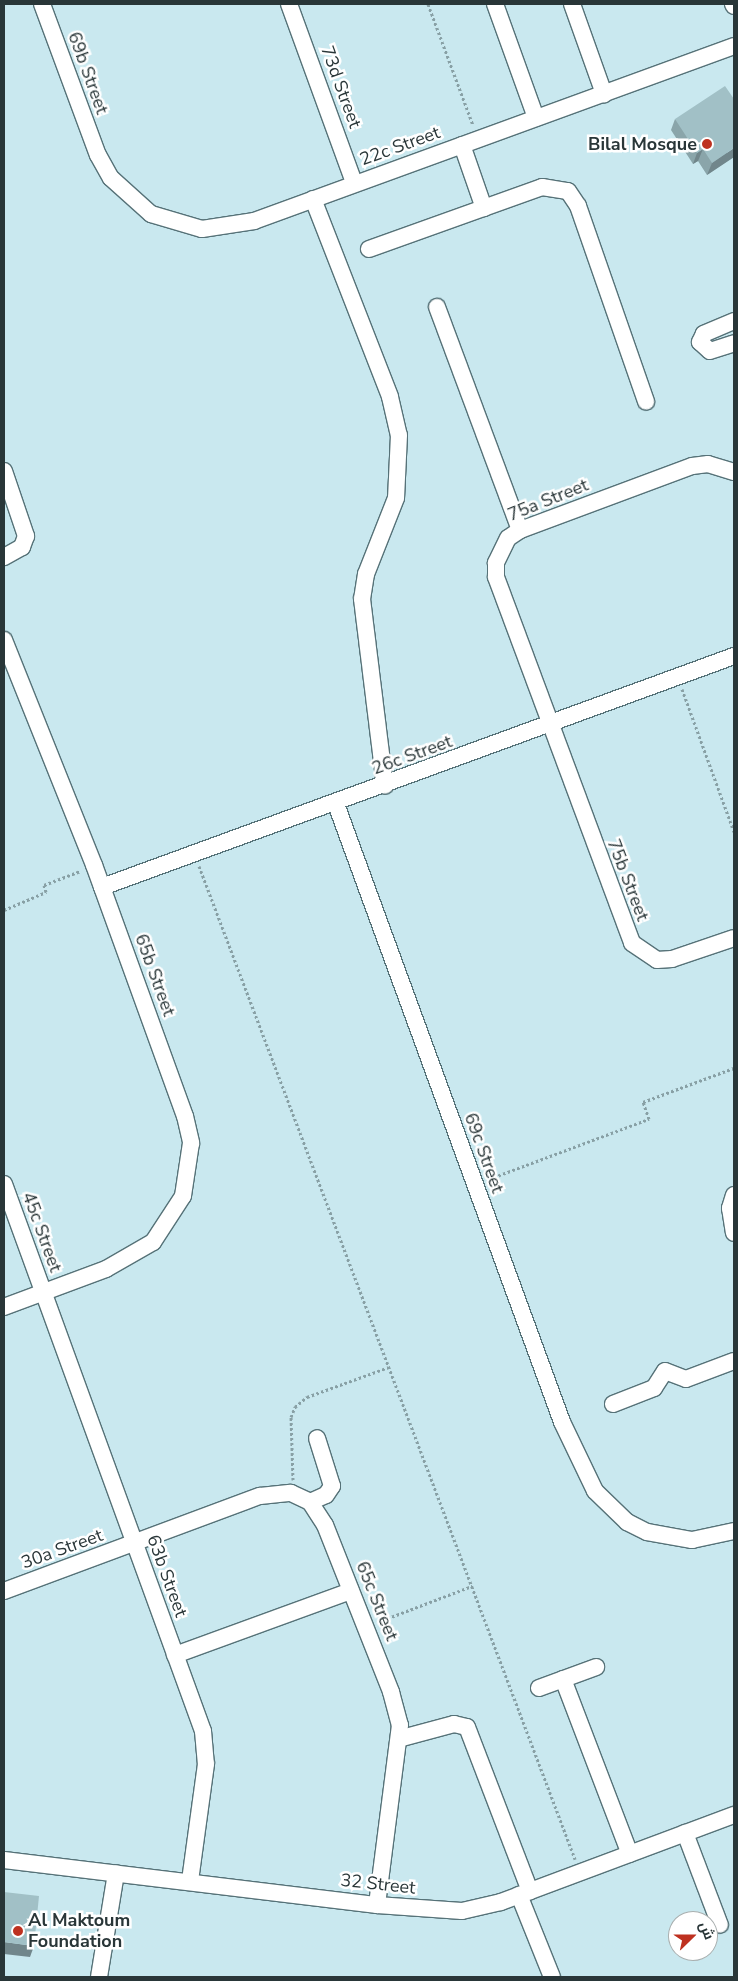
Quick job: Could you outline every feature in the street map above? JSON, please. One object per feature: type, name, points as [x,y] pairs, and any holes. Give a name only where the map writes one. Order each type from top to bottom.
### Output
[{"type":"street","name":"69b Street","points":[[42,4],[98,155]]},
{"type":"street","name":"73d Street","points":[[289,4],[354,183]]},
{"type":"street","points":[[495,4],[536,118]]},
{"type":"street","points":[[572,4],[604,94]]},
{"type":"street","name":"22c Street","points":[[98,155],[129,198],[176,224],[228,228],[734,46]]},
{"type":"street","points":[[462,145],[484,208]]},
{"type":"street","points":[[369,250],[551,185],[574,197],[646,401]]},
{"type":"street","points":[[313,199],[390,397],[399,435],[396,498],[366,574],[362,599],[384,786]]},
{"type":"street","points":[[437,307],[520,530]]},
{"type":"street","points":[[734,320],[704,334],[700,342],[710,351],[734,343]]},
{"type":"street","name":"75a Street","points":[[549,725],[496,577],[500,549],[520,530],[692,466],[708,464],[734,472]]},
{"type":"street","points":[[4,471],[10,508],[26,540],[4,557]]},
{"type":"street","name":"65b Street","points":[[4,640],[19,668],[94,865],[191,1142],[190,1170],[171,1221],[146,1247],[106,1269],[4,1307]]},
{"type":"street","name":"26c Street","points":[[102,887],[336,804],[734,656]]},
{"type":"street","name":"75b Street","points":[[549,725],[632,943],[657,960],[672,959],[734,938]]},
{"type":"street","name":"69c Street","points":[[336,804],[562,1422],[595,1491],[610,1508],[627,1522],[669,1538],[692,1540],[734,1531]]},
{"type":"street","name":"45c Street","points":[[4,1184],[42,1293]]},
{"type":"street","points":[[734,1195],[730,1208],[734,1233]]},
{"type":"street","name":"63b Street","points":[[42,1293],[175,1656],[206,1748],[190,1881]]},
{"type":"street","points":[[613,1404],[654,1388],[665,1371],[686,1378],[734,1361]]},
{"type":"street","points":[[133,1543],[260,1496],[291,1493],[310,1502],[326,1495],[332,1486],[317,1438]]},
{"type":"street","name":"65c Street","points":[[310,1502],[325,1525],[352,1590],[397,1708],[402,1738],[376,1905]]},
{"type":"street","name":"30a Street","points":[[4,1591],[133,1543]]},
{"type":"street","points":[[175,1656],[352,1590]]},
{"type":"street","points":[[539,1688],[596,1667]]},
{"type":"street","points":[[563,1679],[630,1854]]},
{"type":"street","points":[[402,1738],[454,1724],[467,1727],[552,1977]]},
{"type":"street","name":"32 Street","points":[[4,1860],[376,1905],[462,1911],[525,1893],[734,1815]]},
{"type":"street","points":[[685,1833],[720,1925]]},
{"type":"street","points":[[99,1977],[116,1873]]},
{"type":"path","points":[[428,4],[478,139]]},
{"type":"path","points":[[677,677],[734,832]]},
{"type":"path","points":[[194,854],[580,1873]]},
{"type":"path","points":[[4,910],[46,892],[44,886],[94,865]]},
{"type":"path","points":[[475,1184],[649,1119],[643,1102],[734,1068]]},
{"type":"path","points":[[291,1493],[290,1418],[295,1406],[307,1397],[389,1367]]},
{"type":"path","points":[[366,1627],[472,1586]]},
{"type":"building","name":"Bilal Mosque","points":[[725,86],[734,99],[734,148],[712,163],[703,149],[697,153],[675,119]]},
{"type":"building","name":"Al Maktoum Foundation","points":[[4,1892],[39,1896],[34,1946],[4,1942]]},
{"type":"place","name":"Bilal Mosque","points":[[707,144]]},
{"type":"place","name":"Al Maktoum Foundation","points":[[18,1931]]}]
